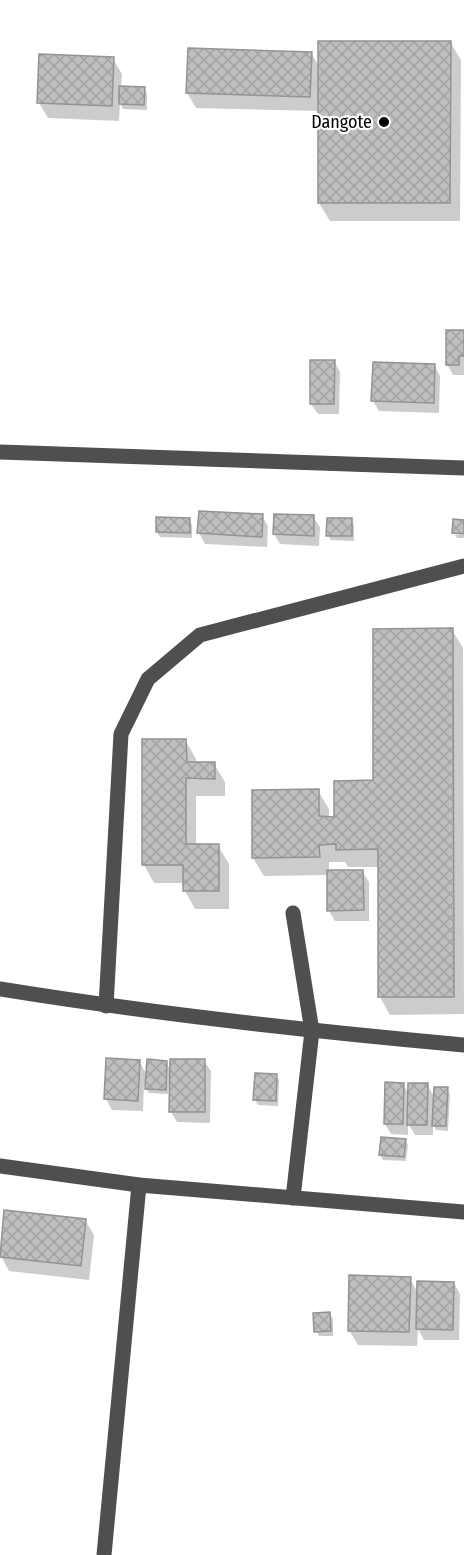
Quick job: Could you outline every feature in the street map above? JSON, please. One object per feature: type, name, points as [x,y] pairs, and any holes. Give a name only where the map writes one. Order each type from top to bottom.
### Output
[{"type":"lane","points":[[0,452],[464,468]]},
{"type":"lane","points":[[106,1006],[121,734],[148,678],[200,635],[464,566]]},
{"type":"lane","points":[[292,1197],[312,1031],[293,913]]},
{"type":"lane","points":[[0,989],[106,1006],[312,1031],[464,1045]]},
{"type":"lane","points":[[0,1166],[139,1185],[464,1212]]},
{"type":"lane","points":[[104,1555],[139,1185]]},
{"type":"building","name":"Dangote","points":[[318,41],[451,41],[450,203],[318,203]]},
{"type":"building","points":[[188,48],[312,52],[310,97],[186,93]]},
{"type":"building","points":[[39,54],[114,57],[112,106],[37,103]]},
{"type":"building","points":[[119,86],[145,87],[144,105],[119,104]]},
{"type":"building","points":[[446,330],[464,330],[464,356],[459,356],[459,365],[446,365]]},
{"type":"building","points":[[310,360],[335,360],[334,404],[310,404]]},
{"type":"building","points":[[373,362],[435,364],[434,403],[371,401]]},
{"type":"building","points":[[199,511],[263,514],[262,537],[197,533]]},
{"type":"building","points":[[274,514],[314,515],[314,536],[273,534]]},
{"type":"building","points":[[156,517],[190,518],[190,533],[156,532]]},
{"type":"building","points":[[327,518],[352,518],[352,536],[326,536]]},
{"type":"building","points":[[453,519],[464,520],[464,534],[452,533]]},
{"type":"building","points":[[453,628],[454,997],[378,997],[378,849],[336,850],[336,844],[319,845],[320,857],[252,858],[252,790],[319,789],[319,816],[334,817],[334,781],[373,780],[373,629]]},
{"type":"building","points":[[142,739],[186,739],[187,762],[215,762],[215,779],[186,778],[186,844],[219,844],[219,891],[183,891],[183,865],[142,865]]},
{"type":"building","points":[[327,870],[363,870],[364,910],[327,911]]},
{"type":"building","points":[[106,1058],[140,1060],[138,1101],[104,1099]]},
{"type":"building","points":[[147,1059],[167,1061],[166,1090],[145,1089]]},
{"type":"building","points":[[170,1059],[205,1059],[205,1112],[169,1112]]},
{"type":"building","points":[[255,1073],[277,1074],[276,1101],[253,1100]]},
{"type":"building","points":[[385,1082],[404,1083],[403,1124],[384,1124]]},
{"type":"building","points":[[408,1083],[428,1083],[427,1125],[407,1125]]},
{"type":"building","points":[[434,1087],[448,1087],[446,1126],[432,1126]]},
{"type":"building","points":[[381,1137],[406,1139],[404,1157],[379,1155]]},
{"type":"building","points":[[4,1210],[86,1219],[81,1266],[0,1257]]},
{"type":"building","points":[[349,1275],[411,1277],[409,1332],[348,1331]]},
{"type":"building","points":[[417,1281],[454,1282],[453,1330],[416,1329]]},
{"type":"building","points":[[330,1312],[331,1331],[314,1332],[313,1313]]},
{"type":"place","name":"Dangote","points":[[384,122]]}]
